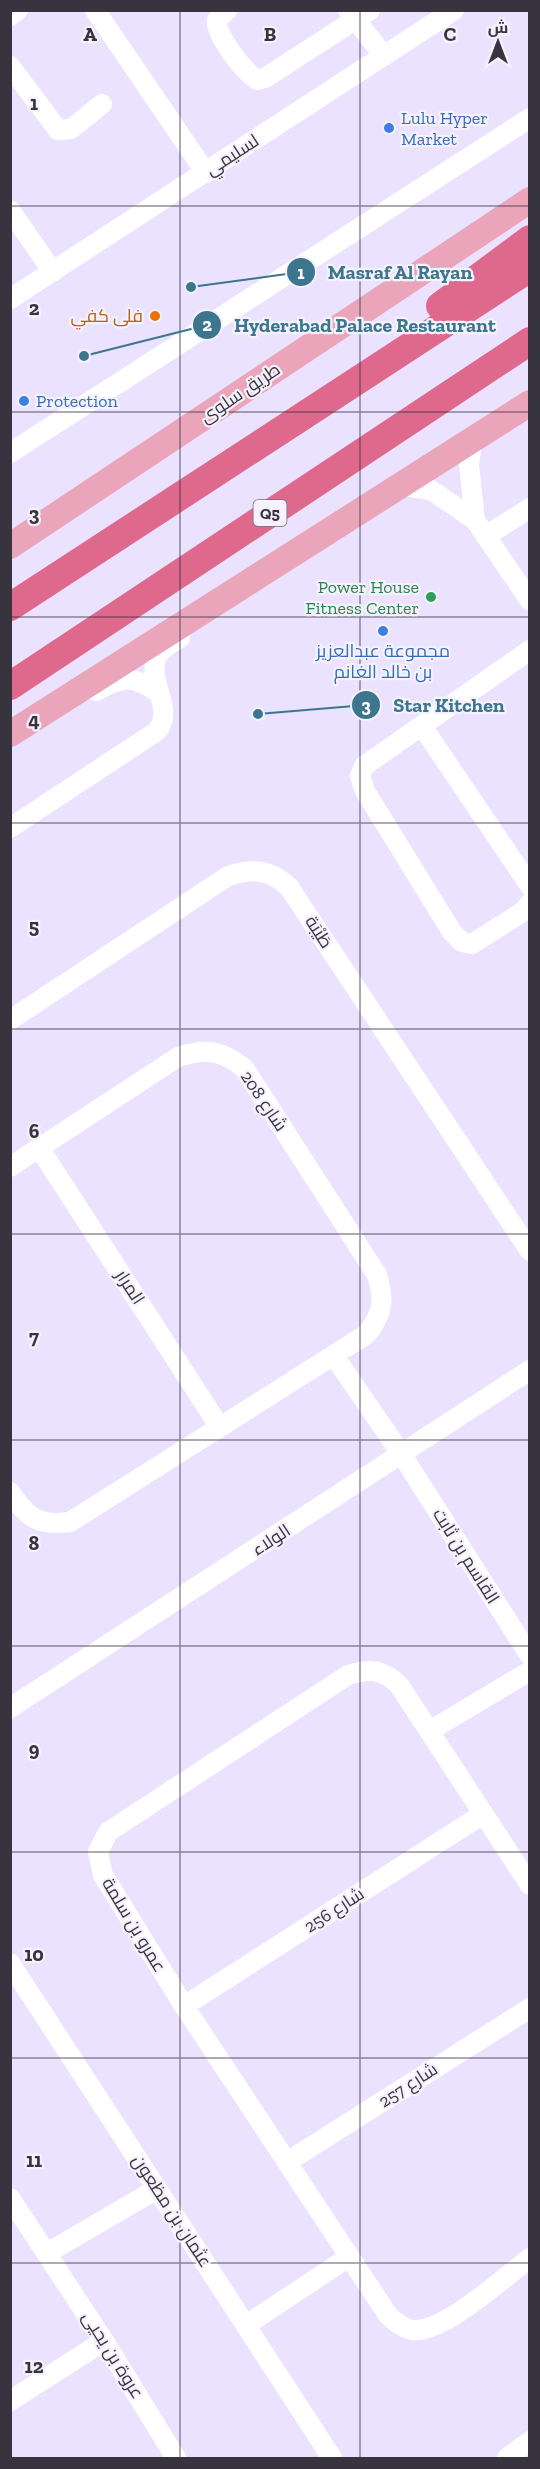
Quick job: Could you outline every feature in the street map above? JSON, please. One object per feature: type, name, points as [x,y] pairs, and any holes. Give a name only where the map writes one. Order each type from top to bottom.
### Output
[{"type":"highway","points":[[317,405],[489,268],[530,239]]},
{"type":"highway","points":[[10,607],[530,268]]},
{"type":"highway","name":"Q5","points":[[10,686],[530,341]]},
{"type":"highway","points":[[422,411],[530,354]]},
{"type":"main road","name":"طريق سلوى","points":[[10,546],[530,200]]},
{"type":"main road","points":[[10,734],[204,608],[530,403]]},
{"type":"street","points":[[10,16],[18,10]]},
{"type":"street","points":[[95,10],[206,173]]},
{"type":"street","points":[[227,10],[217,20],[217,30],[249,74],[258,80],[265,78],[358,14],[384,56]]},
{"type":"street","name":"لسليمي","points":[[10,299],[454,10]]},
{"type":"street","points":[[10,66],[58,130],[70,129],[102,104]]},
{"type":"street","points":[[10,453],[530,118]]},
{"type":"street","points":[[10,210],[53,272]]},
{"type":"street","points":[[473,438],[469,464],[474,520]]},
{"type":"street","points":[[398,485],[431,490],[474,520],[530,601]]},
{"type":"street","points":[[486,536],[530,508]]},
{"type":"street","points":[[10,828],[158,731],[165,717],[159,693],[156,659],[163,650],[192,630],[204,608]]},
{"type":"street","points":[[530,650],[364,766],[360,776],[365,791],[452,932],[462,942],[472,944],[524,911],[530,903]]},
{"type":"street","points":[[61,701],[92,692],[116,680],[128,678],[139,680],[159,693]]},
{"type":"street","points":[[422,726],[530,886]]},
{"type":"street","name":"طَيْبَة","points":[[10,1020],[228,876],[244,871],[261,870],[276,875],[289,886],[530,1251]]},
{"type":"street","name":"شارع 208","points":[[10,1167],[178,1057],[213,1050],[228,1056],[244,1068],[376,1275],[383,1306],[378,1319],[367,1334],[69,1522],[51,1525],[37,1521],[23,1511],[10,1491]]},
{"type":"street","name":"المرار","points":[[40,1149],[219,1426]]},
{"type":"street","points":[[334,1356],[402,1455]]},
{"type":"street","name":"الولاء","points":[[10,1708],[530,1370]]},
{"type":"street","name":"القاسم بن ثابت","points":[[402,1455],[530,1656]]},
{"type":"street","name":"عمرو بن سلمة","points":[[530,1885],[431,1730],[399,1685],[387,1674],[375,1670],[348,1675],[108,1832],[98,1852],[103,1875],[184,2006],[388,2315],[399,2325],[411,2330],[426,2329],[443,2322],[530,2258]]},
{"type":"street","points":[[431,1730],[530,1671]]},
{"type":"street","name":"شارع 256","points":[[184,2006],[483,1814]]},
{"type":"street","name":"عثمان بن مظعون","points":[[10,1964],[333,2458]]},
{"type":"street","name":"شارع 257","points":[[287,2162],[530,2008]]},
{"type":"street","points":[[47,2253],[158,2189]]},
{"type":"street","name":"عروة بن يحيى","points":[[10,2198],[104,2340],[176,2458]]},
{"type":"street","points":[[246,2325],[349,2257]]},
{"type":"street","points":[[10,2401],[104,2340]]},
{"type":"street","points":[[507,2458],[530,2441]]},
{"type":"place","name":"Lulu Hyper Market","points":[[389,128]]},
{"type":"place","name":"Masraf Al Rayan","points":[[191,287]]},
{"type":"place","name":"فلى كفي","points":[[155,316]]},
{"type":"place","name":"Hyderabad Palace Restaurant","points":[[84,356]]},
{"type":"place","name":"Protection","points":[[24,401]]},
{"type":"place","name":"Power House Fitness Center","points":[[431,597]]},
{"type":"place","name":"مجموعة عبدالعزيز بن خالد الغانم","points":[[383,631]]},
{"type":"place","name":"Star Kitchen","points":[[258,714]]}]
